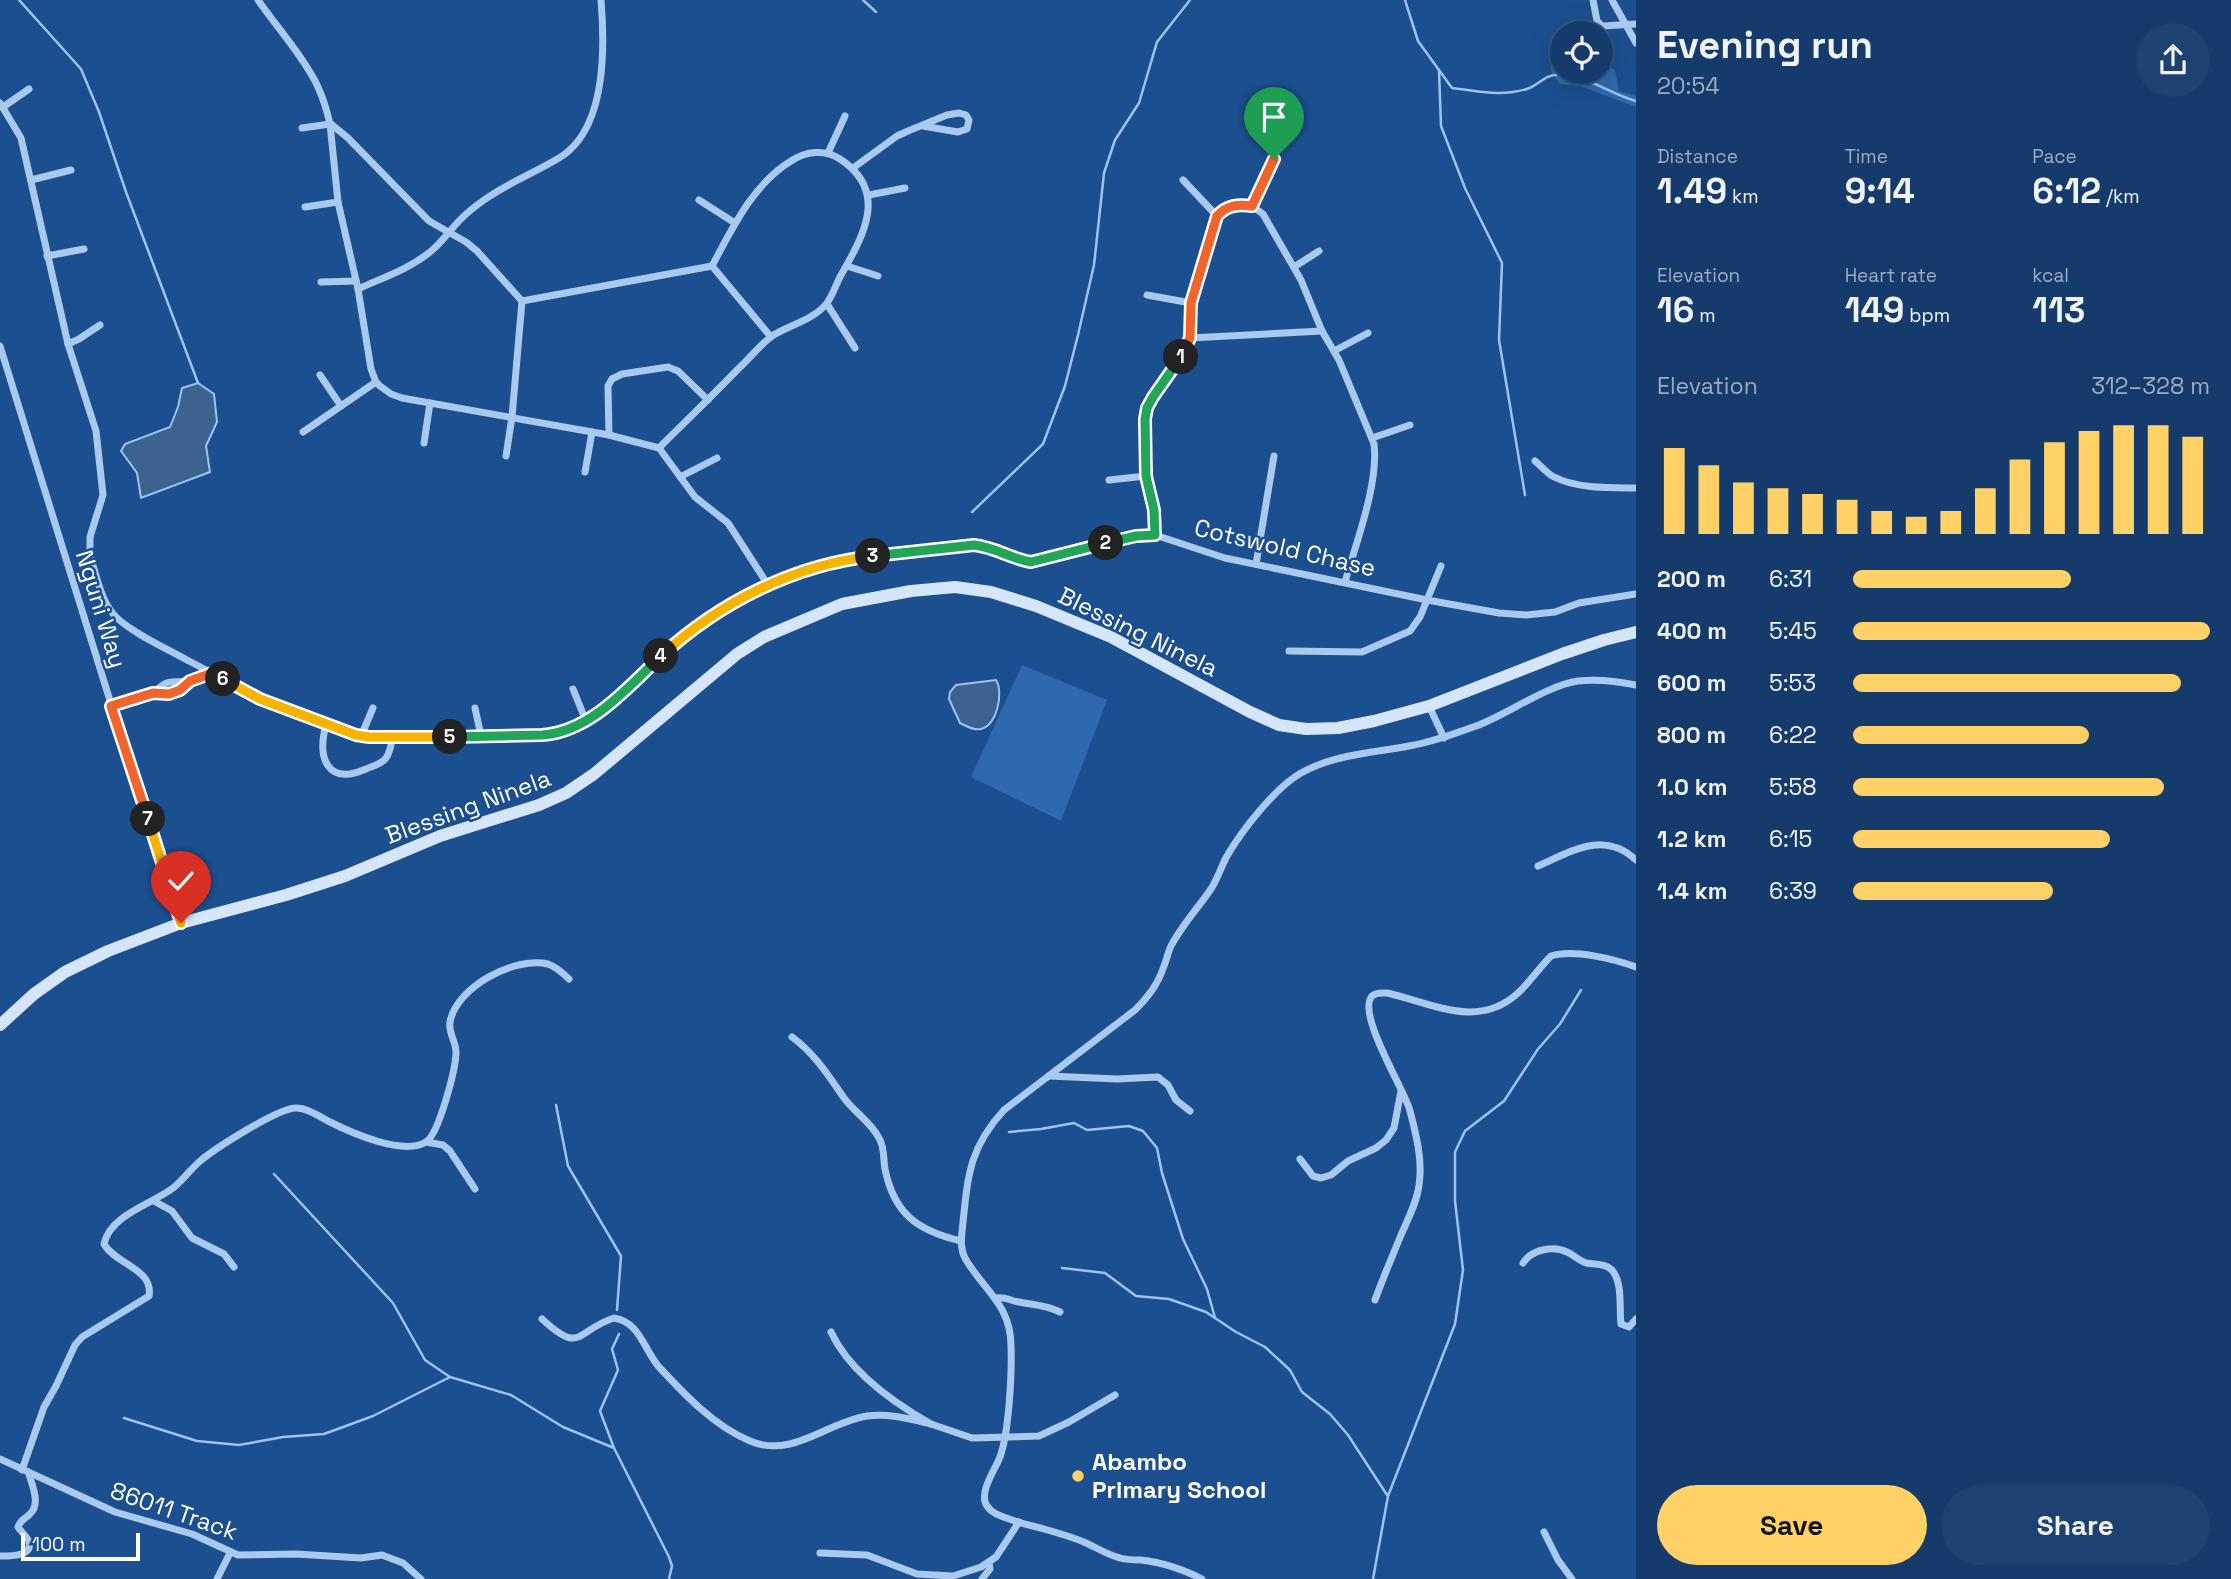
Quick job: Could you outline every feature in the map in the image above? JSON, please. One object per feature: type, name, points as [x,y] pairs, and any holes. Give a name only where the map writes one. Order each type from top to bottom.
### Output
[{"type":"street","points":[[258,0],[310,73],[318,87],[330,124],[338,202],[357,285],[371,369],[376,382],[391,394],[609,435],[659,448],[695,497],[728,523],[768,585]]},
{"type":"street","points":[[321,282],[357,285],[398,271],[430,252],[461,218],[484,200],[574,148],[589,124],[600,82],[604,57],[601,0]]},
{"type":"street","points":[[1593,0],[1599,24],[1614,27],[1625,23],[1636,24]]},
{"type":"street","points":[[1612,0],[1636,43]]},
{"type":"street","points":[[1,105],[29,89]]},
{"type":"street","name":"Cotswold Chase","points":[[1,105],[20,138],[68,344],[96,431],[103,495],[89,547],[105,601],[117,618],[139,634],[260,699],[361,736],[555,734],[586,721],[694,629],[735,602],[805,570],[847,559],[974,545],[987,546],[1031,562],[1136,536],[1155,535],[1200,551],[1256,564],[1499,613],[1526,615],[1555,612],[1579,603],[1636,594]]},
{"type":"street","points":[[853,168],[897,136],[947,115],[959,113],[966,115],[969,120],[967,129],[958,132],[923,126]]},
{"type":"street","points":[[828,153],[845,116]]},
{"type":"street","points":[[302,128],[330,124],[348,138],[429,221],[467,242],[477,251],[522,301],[506,456]]},
{"type":"street","points":[[659,448],[771,337],[813,315],[827,304],[863,232],[869,211],[869,195],[853,168],[828,153],[807,152],[790,161],[762,186],[735,223],[712,266]]},
{"type":"street","points":[[1252,206],[1274,159]]},
{"type":"street","points":[[31,180],[71,170]]},
{"type":"street","points":[[1184,180],[1217,216]]},
{"type":"street","points":[[869,195],[905,188]]},
{"type":"street","points":[[699,200],[735,223]]},
{"type":"street","points":[[305,207],[338,202]]},
{"type":"street","points":[[1155,535],[1154,510],[1146,476],[1147,408],[1190,338],[1191,303],[1217,216],[1224,208],[1240,204],[1252,206],[1263,214],[1294,267],[1372,438],[1376,457],[1361,531],[1345,582]]},
{"type":"street","points":[[47,256],[84,249]]},
{"type":"street","points":[[1294,267],[1319,251]]},
{"type":"street","points":[[522,301],[712,266]]},
{"type":"street","points":[[712,266],[771,337]]},
{"type":"street","points":[[847,266],[878,276]]},
{"type":"street","points":[[1147,295],[1191,303]]},
{"type":"street","points":[[827,304],[855,348]]},
{"type":"street","points":[[68,344],[79,340],[100,325]]},
{"type":"street","points":[[1190,338],[1322,331]]},
{"type":"street","points":[[1334,351],[1368,333]]},
{"type":"street","name":"Nguni Way","points":[[0,346],[181,923]]},
{"type":"street","points":[[609,435],[608,386],[612,379],[622,374],[662,367],[674,368],[708,400]]},
{"type":"street","points":[[320,375],[341,406]]},
{"type":"street","points":[[303,432],[376,382]]},
{"type":"street","points":[[424,443],[430,403]]},
{"type":"street","points":[[1372,438],[1410,425]]},
{"type":"street","points":[[586,472],[592,432]]},
{"type":"street","points":[[1256,564],[1274,456]]},
{"type":"street","points":[[680,477],[717,458]]},
{"type":"street","points":[[1535,461],[1551,475],[1571,483],[1606,488],[1636,488]]},
{"type":"street","points":[[1109,480],[1146,476]]},
{"type":"street","points":[[1289,650],[1362,652],[1410,631],[1420,617],[1441,566]]},
{"type":"street","name":"Blessing Ninela","points":[[0,1025],[34,994],[65,972],[108,951],[181,923],[345,876],[440,836],[539,805],[566,793],[594,774],[726,663],[764,637],[842,604],[891,594],[955,587],[991,592],[1036,606],[1111,637],[1279,725],[1306,729],[1338,728],[1374,721],[1429,705],[1562,654],[1636,632]]},
{"type":"street","points":[[111,706],[153,693],[165,683],[176,680],[190,681],[212,673]]},
{"type":"street","points":[[1060,1312],[1038,1304],[1011,1309],[996,1298],[965,1258],[961,1241],[967,1178],[973,1158],[991,1124],[1004,1110],[1147,998],[1156,986],[1170,947],[1210,890],[1241,835],[1276,793],[1290,780],[1314,767],[1360,753],[1409,747],[1444,738],[1482,724],[1576,681],[1636,685]]},
{"type":"street","points":[[573,689],[586,721]]},
{"type":"street","points":[[1429,705],[1444,738]]},
{"type":"street","points":[[361,736],[373,708]]},
{"type":"street","points":[[475,708],[481,736]]},
{"type":"street","points":[[326,725],[321,744],[324,756],[335,771],[343,775],[352,775],[382,762],[387,757],[393,737]]},
{"type":"street","points":[[1538,866],[1575,850],[1605,844],[1615,846],[1636,860]]},
{"type":"street","points":[[1375,1300],[1419,1187],[1420,1171],[1409,1107],[1377,1039],[1372,1021],[1369,1003],[1374,995],[1387,993],[1451,1011],[1476,1013],[1494,1009],[1518,993],[1551,956],[1558,954],[1602,958],[1636,967]]},
{"type":"street","points":[[0,1556],[20,1555],[29,1545],[18,1527],[21,1519],[33,1512],[35,1507],[34,1493],[25,1472],[44,1407],[75,1345],[82,1337],[149,1296],[149,1285],[145,1277],[104,1244],[106,1236],[120,1220],[175,1186],[211,1154],[287,1109],[310,1111],[344,1129],[377,1141],[397,1145],[426,1142],[434,1134],[440,1121],[456,1060],[456,1048],[449,1029],[450,1020],[463,998],[477,984],[500,970],[519,965],[548,964],[569,979]]},
{"type":"street","points":[[792,1037],[816,1058],[844,1098],[881,1141],[884,1167],[892,1196],[902,1212],[933,1233],[961,1241]]},
{"type":"street","points":[[1049,1076],[1117,1079],[1158,1077],[1168,1085],[1176,1100],[1189,1111]]},
{"type":"street","points":[[1300,1159],[1313,1177],[1321,1178],[1331,1175],[1353,1158],[1376,1148],[1391,1134],[1401,1091]]},
{"type":"street","points":[[426,1142],[443,1145],[450,1151],[475,1189]]},
{"type":"street","points":[[154,1201],[172,1211],[192,1238],[224,1254],[234,1267]]},
{"type":"street","points":[[1523,1263],[1535,1253],[1557,1249],[1583,1262],[1604,1265],[1614,1272],[1620,1324],[1629,1327],[1636,1318]]},
{"type":"street","points":[[996,1298],[1004,1296],[1011,1309],[1011,1345],[1005,1437],[1000,1457],[985,1492],[985,1502],[993,1513],[1075,1539],[1118,1558],[1152,1562],[1194,1574],[1202,1579]]},
{"type":"street","points":[[542,1319],[558,1333],[571,1339],[582,1336],[607,1320],[620,1319],[634,1329],[665,1373],[720,1425],[761,1445],[794,1444],[849,1421],[883,1415],[931,1424],[972,1438],[1039,1436],[1115,1395]]},
{"type":"street","points":[[831,1332],[845,1355],[882,1392],[931,1424]]},
{"type":"street","name":"86011 Track","points":[[0,1459],[116,1512],[192,1534],[230,1553],[361,1558],[382,1555],[403,1563],[421,1579]]},
{"type":"street","points":[[820,1553],[867,1555],[902,1570],[937,1577],[953,1577],[996,1557],[1019,1522]]},
{"type":"street","points":[[1544,1532],[1558,1560],[1572,1579]]},
{"type":"street","points":[[217,1579],[230,1553]]},
{"type":"street","points":[[982,1579],[990,1569],[989,1562]]},
{"type":"shaded area","points":[[1613,69],[1619,91],[1636,96],[1636,107],[1580,86],[1560,84],[1613,84]]},
{"type":"shaded area","points":[[198,383],[214,394],[217,422],[206,446],[210,472],[141,498],[137,473],[121,451],[125,444],[170,427],[182,388]]},
{"type":"shaded area","points":[[1022,665],[1107,700],[1061,821],[971,777]]},
{"type":"shaded area","points":[[996,680],[999,700],[995,715],[987,726],[978,729],[960,723],[949,699],[950,692],[956,685]]},
{"type":"waterway","points":[[19,0],[81,69],[198,383]]},
{"type":"waterway","points":[[863,0],[876,12]]},
{"type":"waterway","points":[[972,512],[1043,444],[1065,386],[1094,265],[1104,173],[1115,140],[1139,103],[1157,42],[1190,0]]},
{"type":"waterway","points":[[1405,0],[1418,41],[1452,88],[1507,93],[1527,89],[1551,75],[1566,76],[1587,81],[1636,101]]},
{"type":"waterway","points":[[1439,70],[1441,126],[1465,188],[1502,263],[1499,340],[1525,495]]},
{"type":"waterway","points":[[1373,1579],[1388,1496],[1455,1324],[1463,1270],[1455,1201],[1455,1152],[1465,1131],[1504,1101],[1538,1049],[1560,1024],[1581,990]]},
{"type":"waterway","points":[[556,1105],[568,1166],[621,1256],[617,1310]]},
{"type":"waterway","points":[[1009,1132],[1074,1123],[1087,1130],[1129,1126],[1143,1131],[1157,1148],[1183,1239],[1207,1289],[1215,1318]]},
{"type":"waterway","points":[[274,1174],[393,1303],[425,1360],[450,1377],[511,1395],[563,1427],[614,1448]]},
{"type":"waterway","points":[[1062,1268],[1105,1273],[1136,1296],[1169,1299],[1206,1312],[1265,1347],[1290,1370],[1302,1392],[1330,1414],[1348,1435],[1387,1495]]},
{"type":"waterway","points":[[619,1334],[612,1349],[618,1370],[600,1411],[614,1448],[669,1557],[672,1566],[669,1579]]},
{"type":"waterway","points":[[124,1418],[197,1441],[239,1445],[283,1437],[324,1434],[373,1416],[450,1377]]},
{"type":"place","name":"Abambo Primary School","points":[[1078,1476]]},
{"type":"route","points":[[181,923],[111,706],[153,693],[169,694],[180,690],[190,681],[212,673],[260,699],[356,735],[396,737],[555,734],[590,719],[694,629],[735,602],[805,570],[847,559],[974,545],[987,546],[1023,561],[1041,561],[1136,536],[1155,535],[1154,510],[1146,476],[1147,408],[1190,338],[1191,303],[1217,216],[1224,208],[1240,204],[1252,206],[1274,159]]}]
